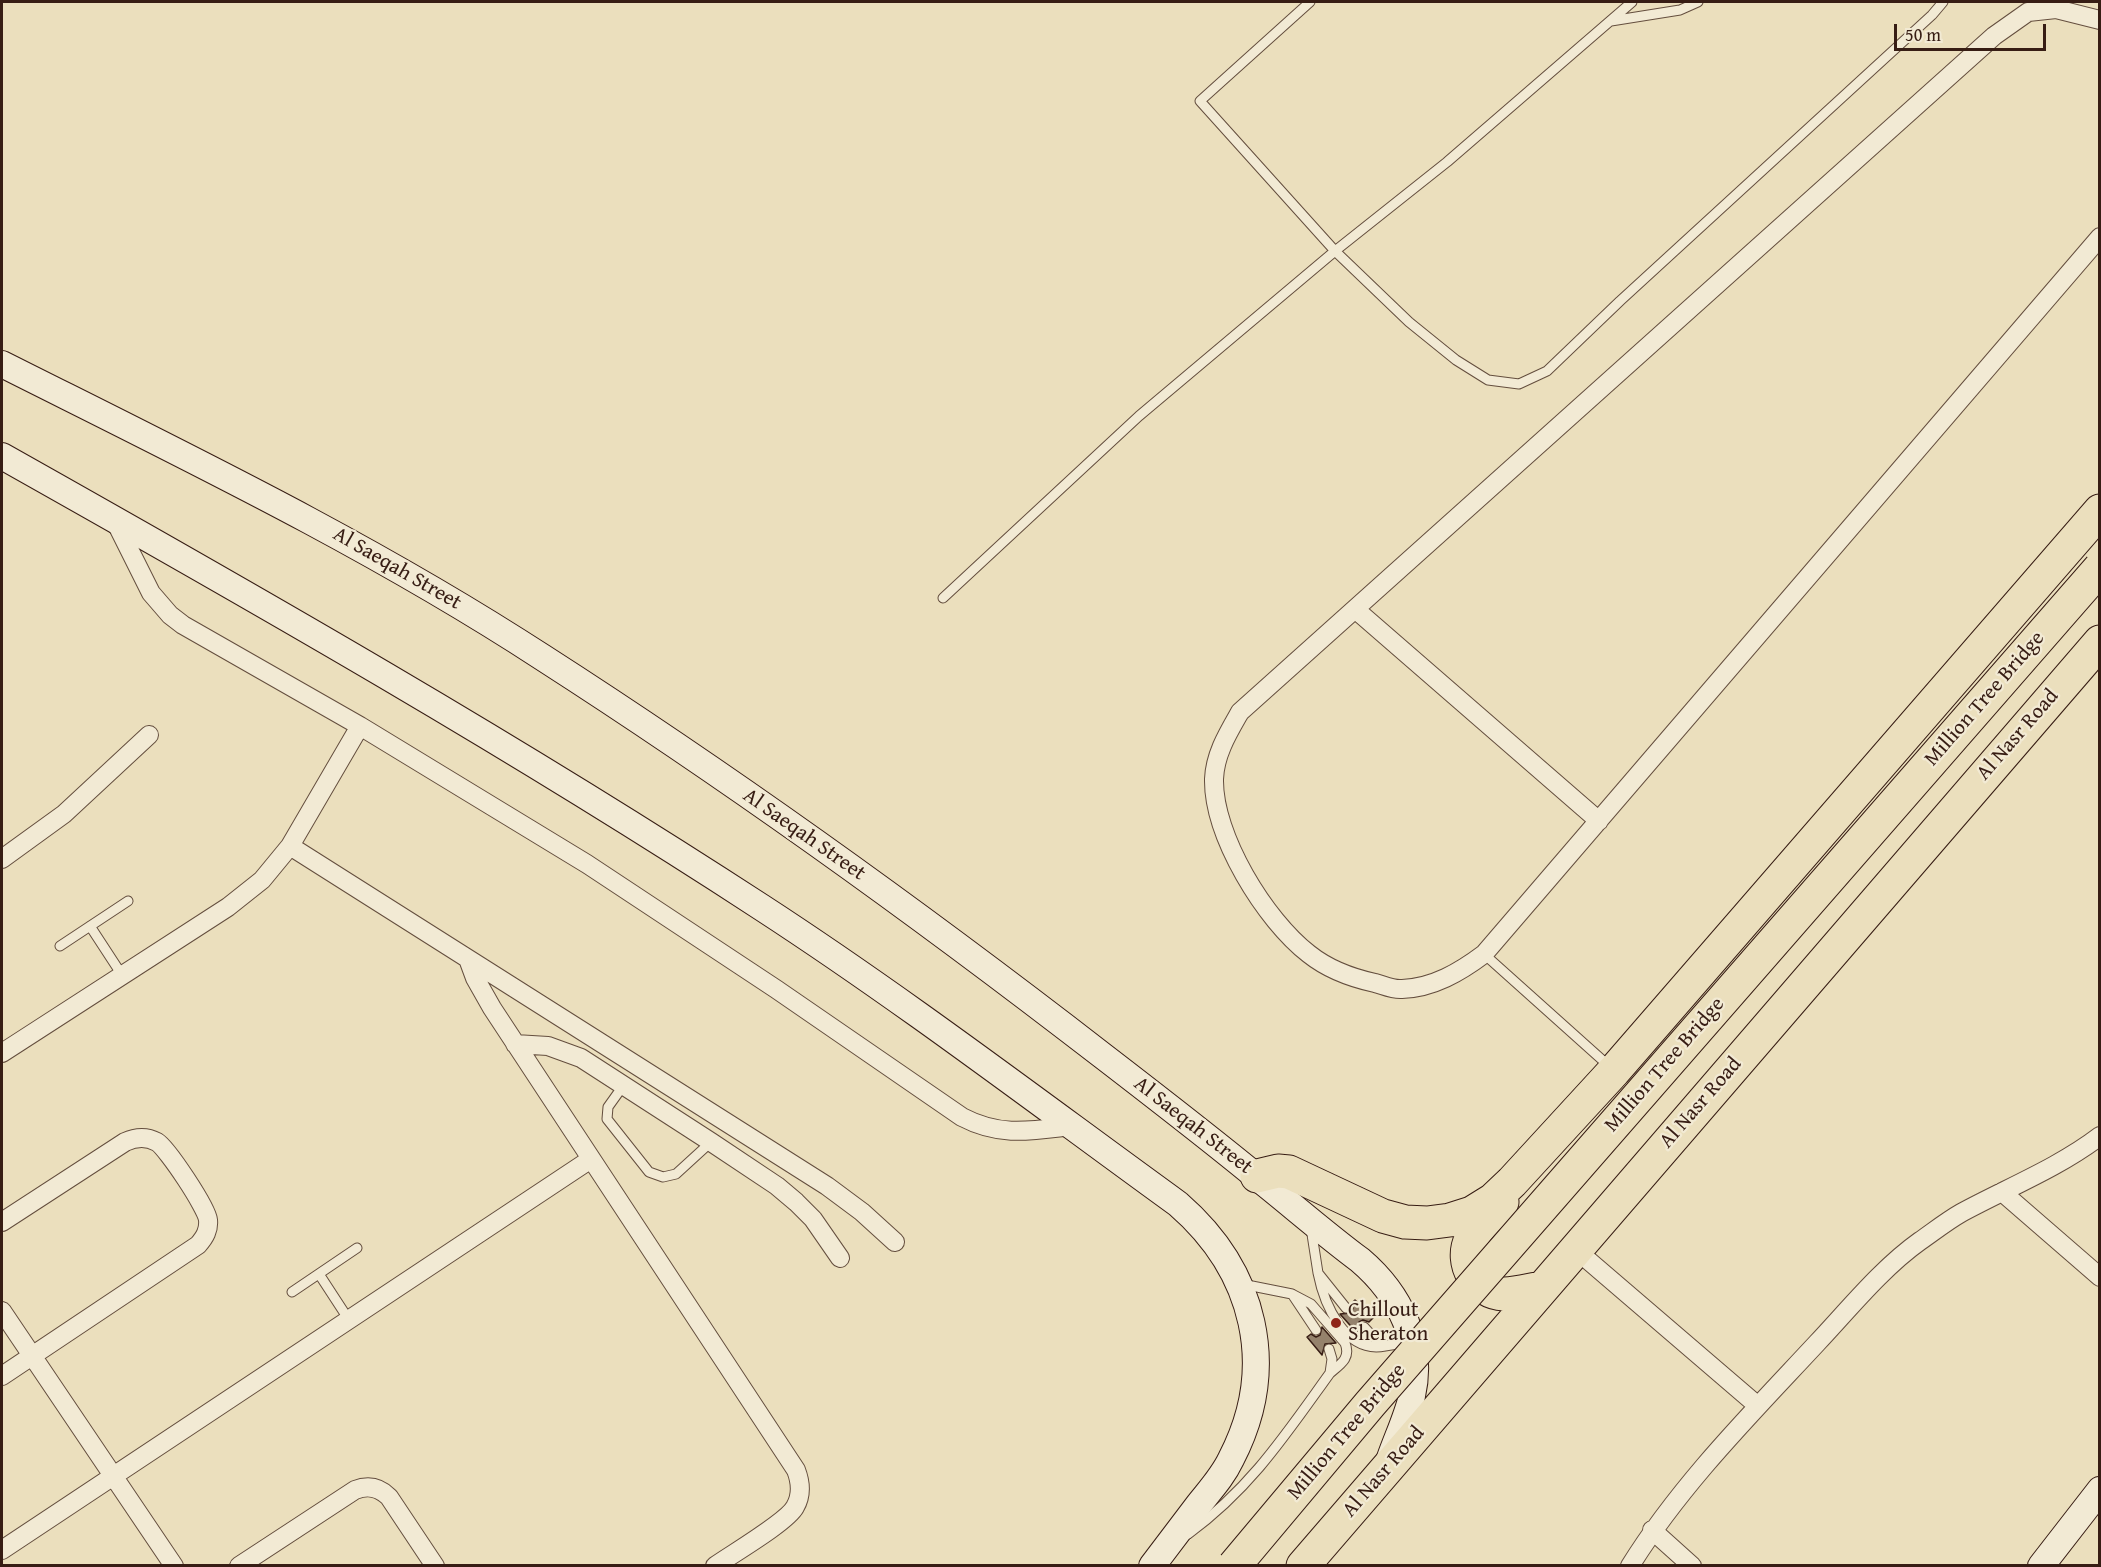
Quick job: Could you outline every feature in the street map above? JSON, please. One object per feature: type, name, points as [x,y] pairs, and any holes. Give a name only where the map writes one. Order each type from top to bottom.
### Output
[{"type":"highway","points":[[1257,1176],[1267,1172],[1289,1172],[1383,1216],[1405,1222],[1427,1223],[1450,1220],[1472,1213],[1493,1200],[1614,1071],[2100,511]]},
{"type":"highway","name":"Million Tree Bridge","points":[[1234,1566],[1370,1404],[2100,568]]},
{"type":"highway","name":"Al Nasr Road","points":[[1303,1566],[2100,642]]},
{"type":"highway","points":[[1512,1182],[1500,1205],[1471,1239],[1468,1248],[1468,1266],[1478,1282],[1494,1292],[1513,1293],[1542,1288]]},
{"type":"street","points":[[2100,20],[2056,9],[2028,12],[1994,36],[1240,712],[1222,744],[1214,777],[1215,802],[1232,849],[1256,896],[1278,924],[1310,955],[1347,977],[1401,990],[1432,984],[1459,972],[1484,954],[2100,237]]},
{"type":"street","name":"Al Saeqah Street","points":[[2,364],[322,526],[469,610],[549,661],[735,786],[885,893],[1102,1055],[1257,1176],[1360,1260],[1384,1283],[1401,1310],[1412,1342],[1415,1377],[1412,1394],[1386,1469]]},
{"type":"street","points":[[2,456],[272,608],[419,694],[664,844],[862,975],[1193,1217],[1220,1248],[1240,1284],[1250,1317],[1255,1350],[1254,1385],[1248,1418],[1224,1471],[1158,1557]]},
{"type":"street","points":[[114,519],[144,582],[170,615],[196,634],[360,726],[587,864],[776,989],[962,1117],[976,1124],[1001,1131],[1029,1132],[1071,1126]]},
{"type":"street","points":[[1355,609],[1599,821]]},
{"type":"street","points":[[2,1053],[246,894],[262,880],[290,846],[360,726]]},
{"type":"street","points":[[2,859],[64,813],[149,735]]},
{"type":"street","points":[[290,846],[827,1186],[862,1212],[895,1242]]},
{"type":"street","points":[[468,959],[483,993],[515,1044],[800,1479],[799,1499],[789,1516],[715,1566]]},
{"type":"street","points":[[515,1044],[548,1046],[581,1058],[777,1186],[796,1202],[828,1237],[840,1258]]},
{"type":"street","points":[[1630,1566],[1652,1530],[1676,1500],[1758,1406],[1875,1281],[1917,1243],[1959,1214],[2054,1164],[2100,1136]]},
{"type":"street","points":[[2,1222],[125,1142],[141,1137],[149,1138],[162,1146],[208,1216],[207,1231],[198,1245],[2,1376]]},
{"type":"street","points":[[2,1550],[591,1159]]},
{"type":"street","points":[[2002,1192],[2100,1277]]},
{"type":"street","points":[[1575,1249],[1758,1406]]},
{"type":"street","points":[[2,1311],[174,1566]]},
{"type":"street","points":[[239,1566],[355,1490],[369,1486],[383,1491],[389,1497],[435,1566]]},
{"type":"street","points":[[2041,1566],[2100,1490]]},
{"type":"street","points":[[1652,1530],[1692,1566]]},
{"type":"lane","points":[[1310,2],[1200,100],[1335,251],[1409,322],[1456,360],[1488,380],[1519,384],[1546,371],[1932,15],[1943,2]]},
{"type":"lane","points":[[943,598],[1139,416],[1335,251],[1447,162],[1632,2]]},
{"type":"lane","points":[[1608,21],[1680,10],[1698,2]]},
{"type":"lane","points":[[60,946],[128,901]]},
{"type":"lane","points":[[90,926],[122,975]]},
{"type":"lane","points":[[1484,954],[1614,1071]]},
{"type":"lane","points":[[623,1086],[608,1107],[607,1119],[649,1172],[663,1177],[676,1174],[711,1143]]},
{"type":"lane","points":[[1309,1219],[1322,1292],[1330,1312],[1341,1327],[1365,1344],[1377,1348],[1412,1342]]},
{"type":"lane","points":[[292,1292],[357,1248]]},
{"type":"lane","points":[[1318,1273],[1346,1308]]},
{"type":"lane","points":[[319,1274],[349,1320]]},
{"type":"lane","points":[[1158,1557],[1221,1509],[1249,1481],[1330,1372],[1347,1356],[1348,1350],[1345,1343],[1311,1304],[1292,1294],[1240,1284]]},
{"type":"lane","points":[[1292,1294],[1316,1329]]},
{"type":"lane","points":[[1364,1327],[1385,1346]]},
{"type":"lane","points":[[1329,1349],[1332,1359],[1330,1372]]},
{"type":"building","points":[[1355,1300],[1373,1318],[1369,1322],[1363,1320],[1359,1322],[1357,1333],[1340,1314],[1351,1313],[1353,1308],[1351,1304]]},
{"type":"building","points":[[1322,1327],[1336,1343],[1325,1344],[1322,1355],[1307,1337],[1311,1334],[1316,1337],[1320,1335]]},
{"type":"place","name":"Chillout Sheraton","points":[[1336,1323]]}]
